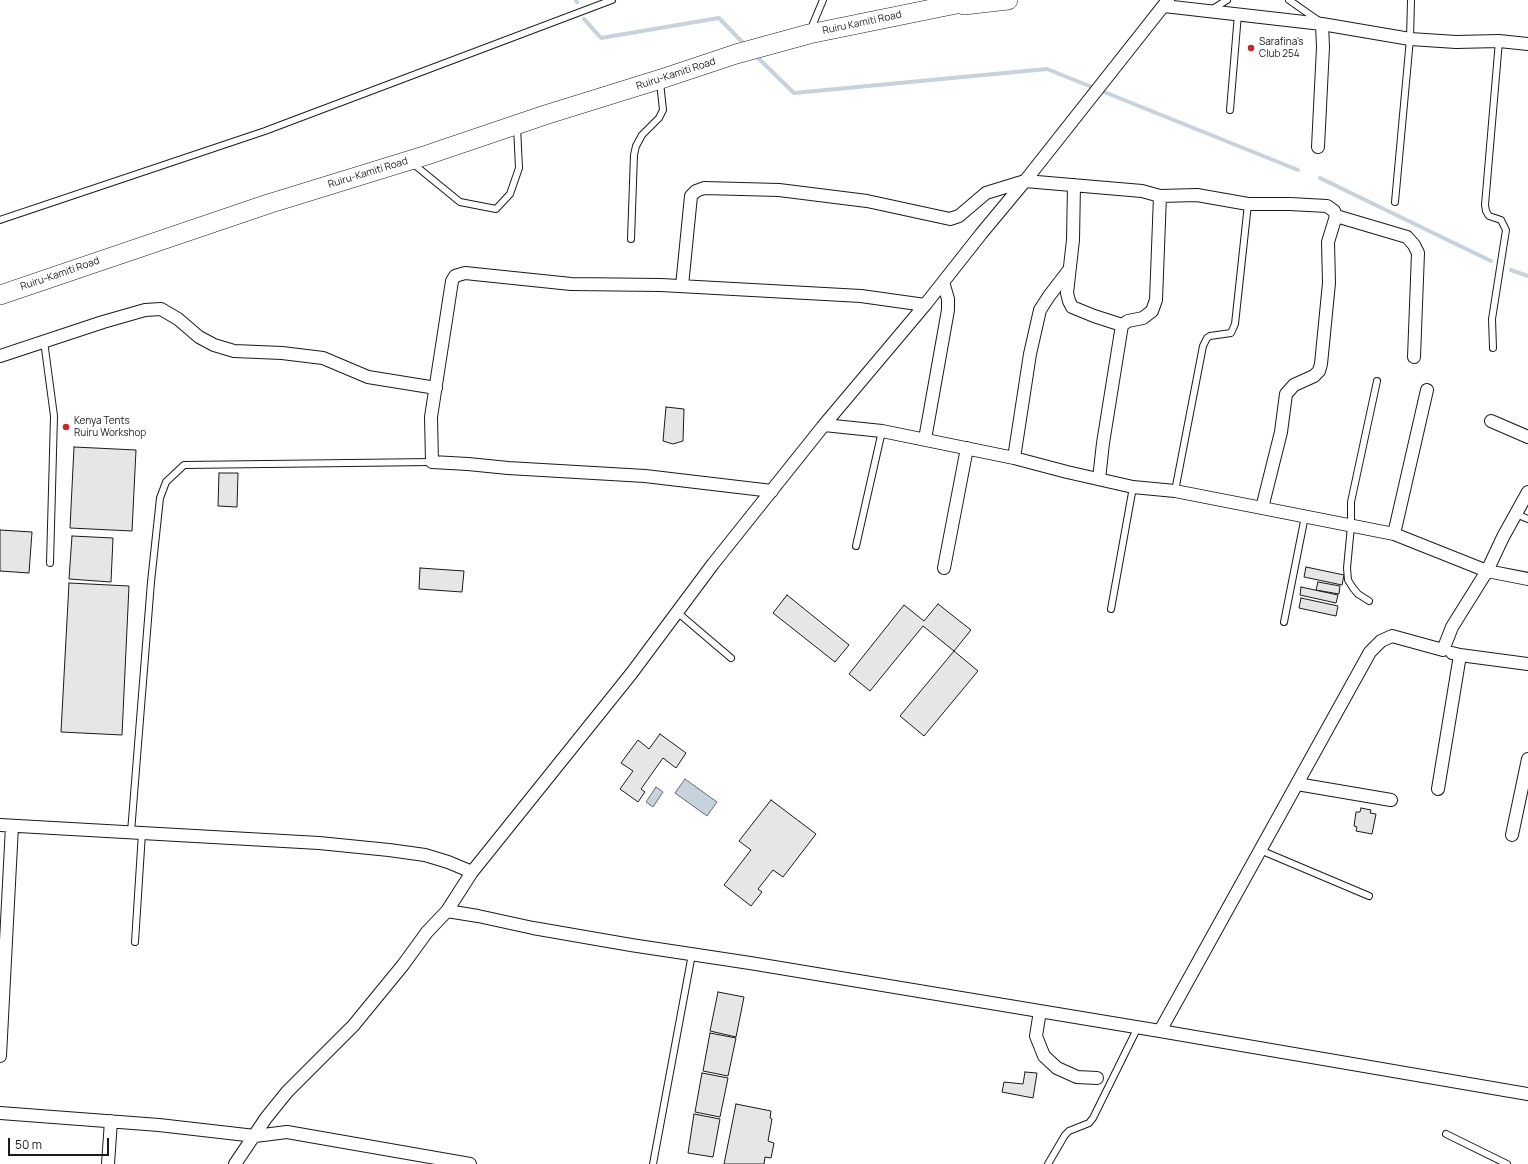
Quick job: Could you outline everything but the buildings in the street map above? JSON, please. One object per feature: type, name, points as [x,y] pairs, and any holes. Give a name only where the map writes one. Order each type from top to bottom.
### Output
[{"type":"main road","name":"Ruiru Kamiti Road","points":[[736,54],[809,34],[976,0]]},
{"type":"main road","name":"Ruiru Kamiti Road","points":[[945,7],[1008,0]]},
{"type":"main road","name":"Ruiru-Kamiti Road","points":[[0,294],[268,204],[659,80],[736,54]]},
{"type":"street","points":[[235,1164],[266,1118],[287,1092],[353,1026],[403,965],[427,932],[447,911],[472,872],[631,674],[713,564],[824,425],[925,305],[1166,3],[1210,11],[1322,24],[1410,40],[1456,42],[1500,41],[1528,44]]},
{"type":"street","points":[[1318,147],[1323,47],[1322,24]]},
{"type":"street","points":[[682,286],[691,196],[696,191],[704,188],[794,192],[867,201],[950,218],[959,216],[986,193],[1025,181],[1142,191],[1160,196],[1197,195],[1221,198],[1248,204],[1327,206],[1334,211],[1336,216],[1328,242],[1329,283],[1322,364],[1319,371],[1314,376],[1294,385],[1286,394],[1281,432],[1262,508]]},
{"type":"street","points":[[1074,185],[1073,240],[1067,293],[1072,307],[1122,325]]},
{"type":"street","points":[[1099,479],[1103,443],[1122,325],[1128,321],[1143,318],[1152,311],[1156,300],[1160,196]]},
{"type":"street","points":[[1336,216],[1407,237],[1414,245],[1418,253],[1414,357]]},
{"type":"street","points":[[1014,458],[1030,354],[1040,310],[1069,270]]},
{"type":"street","points":[[772,491],[645,476],[432,462],[431,417],[450,290],[455,276],[465,273],[571,284],[682,286],[861,296],[925,305]]},
{"type":"street","points":[[925,439],[948,310],[948,299],[943,282]]},
{"type":"street","points":[[0,356],[102,322],[145,310],[160,309],[178,319],[199,337],[214,345],[234,351],[282,353],[323,358],[368,377],[436,388]]},
{"type":"street","points":[[1394,534],[1427,390]]},
{"type":"street","points":[[1491,421],[1528,437]]},
{"type":"street","points":[[824,425],[882,431],[925,439],[1014,458],[1099,479],[1134,486],[1175,491],[1394,534],[1487,571],[1528,579]]},
{"type":"street","points":[[944,568],[966,448]]},
{"type":"street","points":[[1443,650],[1452,627],[1487,571],[1528,492]]},
{"type":"street","points":[[1160,1031],[1370,652],[1381,641],[1392,636],[1460,655],[1528,664]]},
{"type":"street","points":[[1438,789],[1460,655]]},
{"type":"street","points":[[1512,834],[1528,759]]},
{"type":"street","points":[[1297,784],[1391,800]]},
{"type":"street","points":[[0,1056],[6,825],[319,844],[410,852],[448,862],[472,872]]},
{"type":"street","points":[[447,911],[533,928],[1138,1027],[1528,1094]]},
{"type":"street","points":[[1040,1011],[1036,1036],[1044,1056],[1058,1068],[1077,1077],[1097,1078]]},
{"type":"street","points":[[0,1113],[111,1121],[255,1136],[287,1132],[470,1164]]},
{"type":"street","points":[[108,1164],[111,1121]]},
{"type":"lane","points":[[0,220],[265,131],[612,0]]},
{"type":"lane","points":[[809,34],[823,0]]},
{"type":"lane","points":[[1210,11],[1227,0]]},
{"type":"lane","points":[[1289,0],[1322,24]]},
{"type":"lane","points":[[1395,202],[1410,40],[1411,0]]},
{"type":"lane","points":[[1230,110],[1238,14]]},
{"type":"lane","points":[[1493,348],[1492,319],[1506,230],[1501,220],[1489,216],[1486,212],[1485,205],[1500,41]]},
{"type":"lane","points":[[631,238],[634,155],[636,146],[642,135],[659,118],[663,110],[659,80]]},
{"type":"lane","points":[[409,160],[460,202],[496,209],[510,194],[520,168],[517,124]]},
{"type":"lane","points":[[1175,491],[1203,346],[1210,336],[1231,333],[1236,324],[1248,204]]},
{"type":"lane","points":[[44,342],[54,416],[50,563]]},
{"type":"lane","points":[[1369,601],[1352,588],[1348,580],[1347,568],[1352,495],[1377,382]]},
{"type":"lane","points":[[856,546],[882,431]]},
{"type":"lane","points":[[135,942],[137,833],[151,582],[160,498],[166,482],[184,465],[432,462]]},
{"type":"lane","points":[[1111,609],[1134,486]]},
{"type":"lane","points":[[1516,514],[1528,519]]},
{"type":"lane","points":[[1284,622],[1305,516]]},
{"type":"lane","points":[[677,612],[731,658]]},
{"type":"lane","points":[[1260,850],[1369,896]]},
{"type":"lane","points":[[653,1164],[692,954]]},
{"type":"lane","points":[[1048,1164],[1065,1135],[1069,1131],[1089,1124],[1093,1118],[1138,1027]]},
{"type":"lane","points":[[1446,1134],[1507,1164]]},
{"type":"shaded area","points":[[685,779],[717,802],[707,816],[675,793]]},
{"type":"shaded area","points":[[656,787],[663,792],[653,807],[646,802]]},
{"type":"waterway","points":[[584,19],[601,38],[719,18],[746,46]]},
{"type":"waterway","points":[[755,55],[794,93],[1047,69],[1298,170]]},
{"type":"waterway","points":[[1320,178],[1491,261]]},
{"type":"waterway","points":[[1511,270],[1528,276]]},
{"type":"place","name":"Sarafina's Club 254","points":[[1251,48]]},
{"type":"place","name":"Kenya Tents Ruiru Workshop","points":[[66,427]]}]
